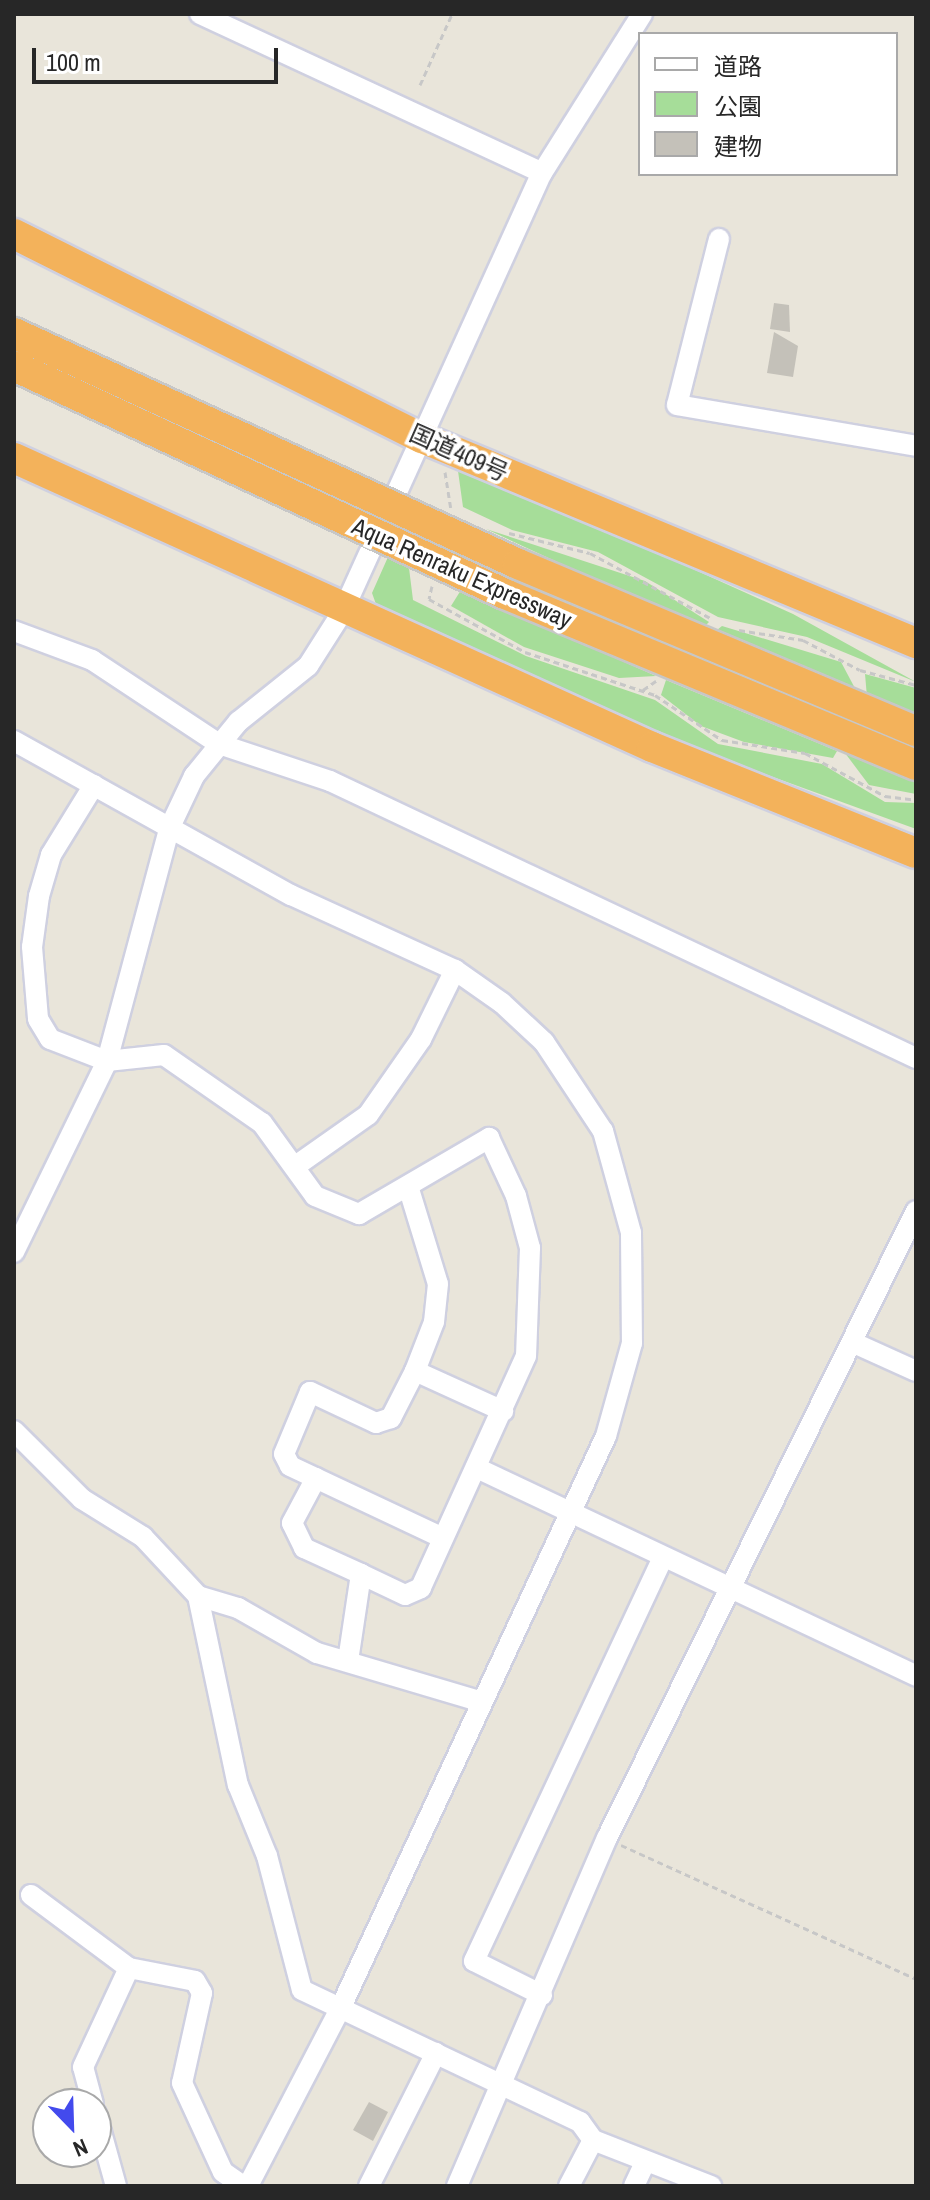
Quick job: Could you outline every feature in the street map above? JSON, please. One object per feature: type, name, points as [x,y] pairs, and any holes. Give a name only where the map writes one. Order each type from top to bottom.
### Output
[{"type":"highway","name":"国道409号","points":[[14,236],[422,438],[916,643]]},
{"type":"highway","name":"Aqua Renraku Expressway","points":[[14,333],[518,564],[916,731]]},
{"type":"highway","name":"Aqua Renraku Expressway","points":[[14,366],[505,594],[916,765]]},
{"type":"highway","points":[[14,458],[343,611],[916,853]]},
{"type":"street","points":[[14,1252],[107,1061],[169,829],[194,776],[219,744],[308,666],[343,611],[422,438],[463,335],[542,173],[642,14]]},
{"type":"street","points":[[204,15],[542,173]]},
{"type":"street","points":[[719,239],[677,405],[916,446]]},
{"type":"street","points":[[14,631],[92,660],[219,744],[330,781],[916,1058]]},
{"type":"street","points":[[14,741],[169,829],[455,970],[544,1042],[603,1131],[623,1185],[631,1233],[632,1343],[606,1436],[479,1701],[340,2009],[246,2186],[223,2172],[182,2083],[202,1993],[195,1981],[129,1968],[31,1895]]},
{"type":"street","points":[[94,785],[51,855],[23,946],[38,1019],[50,1039],[107,1061],[164,1055],[262,1123],[297,1165],[315,1196],[359,1214],[489,1138],[516,1196],[530,1248],[533,1307],[526,1356],[479,1469],[413,1592],[405,1595],[304,1548],[292,1523],[316,1478]]},
{"type":"street","points":[[297,1165],[368,1115],[421,1039],[455,970]]},
{"type":"street","points":[[408,1186],[438,1284],[434,1322],[415,1371],[391,1418],[376,1423],[310,1392],[284,1454],[290,1466],[441,1537]]},
{"type":"street","points":[[457,2186],[506,2085],[607,1838],[854,1343],[916,1211]]},
{"type":"street","points":[[854,1343],[916,1371]]},
{"type":"street","points":[[415,1371],[503,1411]]},
{"type":"street","points":[[14,1431],[82,1499],[143,1537],[198,1596],[348,1661],[479,1701]]},
{"type":"street","points":[[479,1469],[570,1515],[916,1676]]},
{"type":"street","points":[[542,1995],[474,1961],[663,1557]]},
{"type":"street","points":[[348,1661],[361,1574]]},
{"type":"street","points":[[198,1596],[238,1785],[267,1856],[302,1990],[580,2122],[593,2140],[711,2186]]},
{"type":"street","points":[[89,2088],[83,2067],[129,1968]]},
{"type":"street","points":[[369,2186],[436,2053]]},
{"type":"street","points":[[569,2186],[593,2140]]},
{"type":"street","points":[[634,2186],[645,2162]]},
{"type":"path","points":[[420,85],[452,14]]},
{"type":"path","points":[[447,524],[451,509],[444,465],[450,450]]},
{"type":"path","points":[[451,509],[463,514]]},
{"type":"path","points":[[499,530],[590,553],[650,580],[718,623]]},
{"type":"path","points":[[436,569],[429,599],[525,652],[655,695],[722,740],[805,753],[885,796],[916,800]]},
{"type":"path","points":[[730,627],[803,640],[860,670],[916,685]]},
{"type":"path","points":[[607,1838],[916,1979]]},
{"type":"green space","points":[[464,466],[793,614],[916,682],[807,637],[718,617],[598,552],[512,530],[463,507],[458,471]]},
{"type":"green space","points":[[486,529],[645,581],[709,622],[702,629]]},
{"type":"green space","points":[[388,557],[409,568],[413,600],[526,656],[655,700],[718,744],[822,764],[885,802],[916,803],[916,829],[669,739],[377,607],[372,593]]},
{"type":"green space","points":[[461,590],[656,676],[619,678],[524,647],[451,606]]},
{"type":"green space","points":[[722,626],[841,662],[858,694],[712,634]]},
{"type":"green space","points":[[865,674],[916,688],[916,716],[867,697]]},
{"type":"green space","points":[[666,680],[837,751],[833,758],[744,742],[701,726],[661,695]]},
{"type":"green space","points":[[845,753],[916,780],[916,794],[869,785]]},
{"type":"building","points":[[774,303],[789,305],[790,332],[770,329]]},
{"type":"building","points":[[774,332],[798,346],[793,377],[767,373]]},
{"type":"building","points":[[369,2102],[388,2112],[373,2141],[353,2130]]}]
